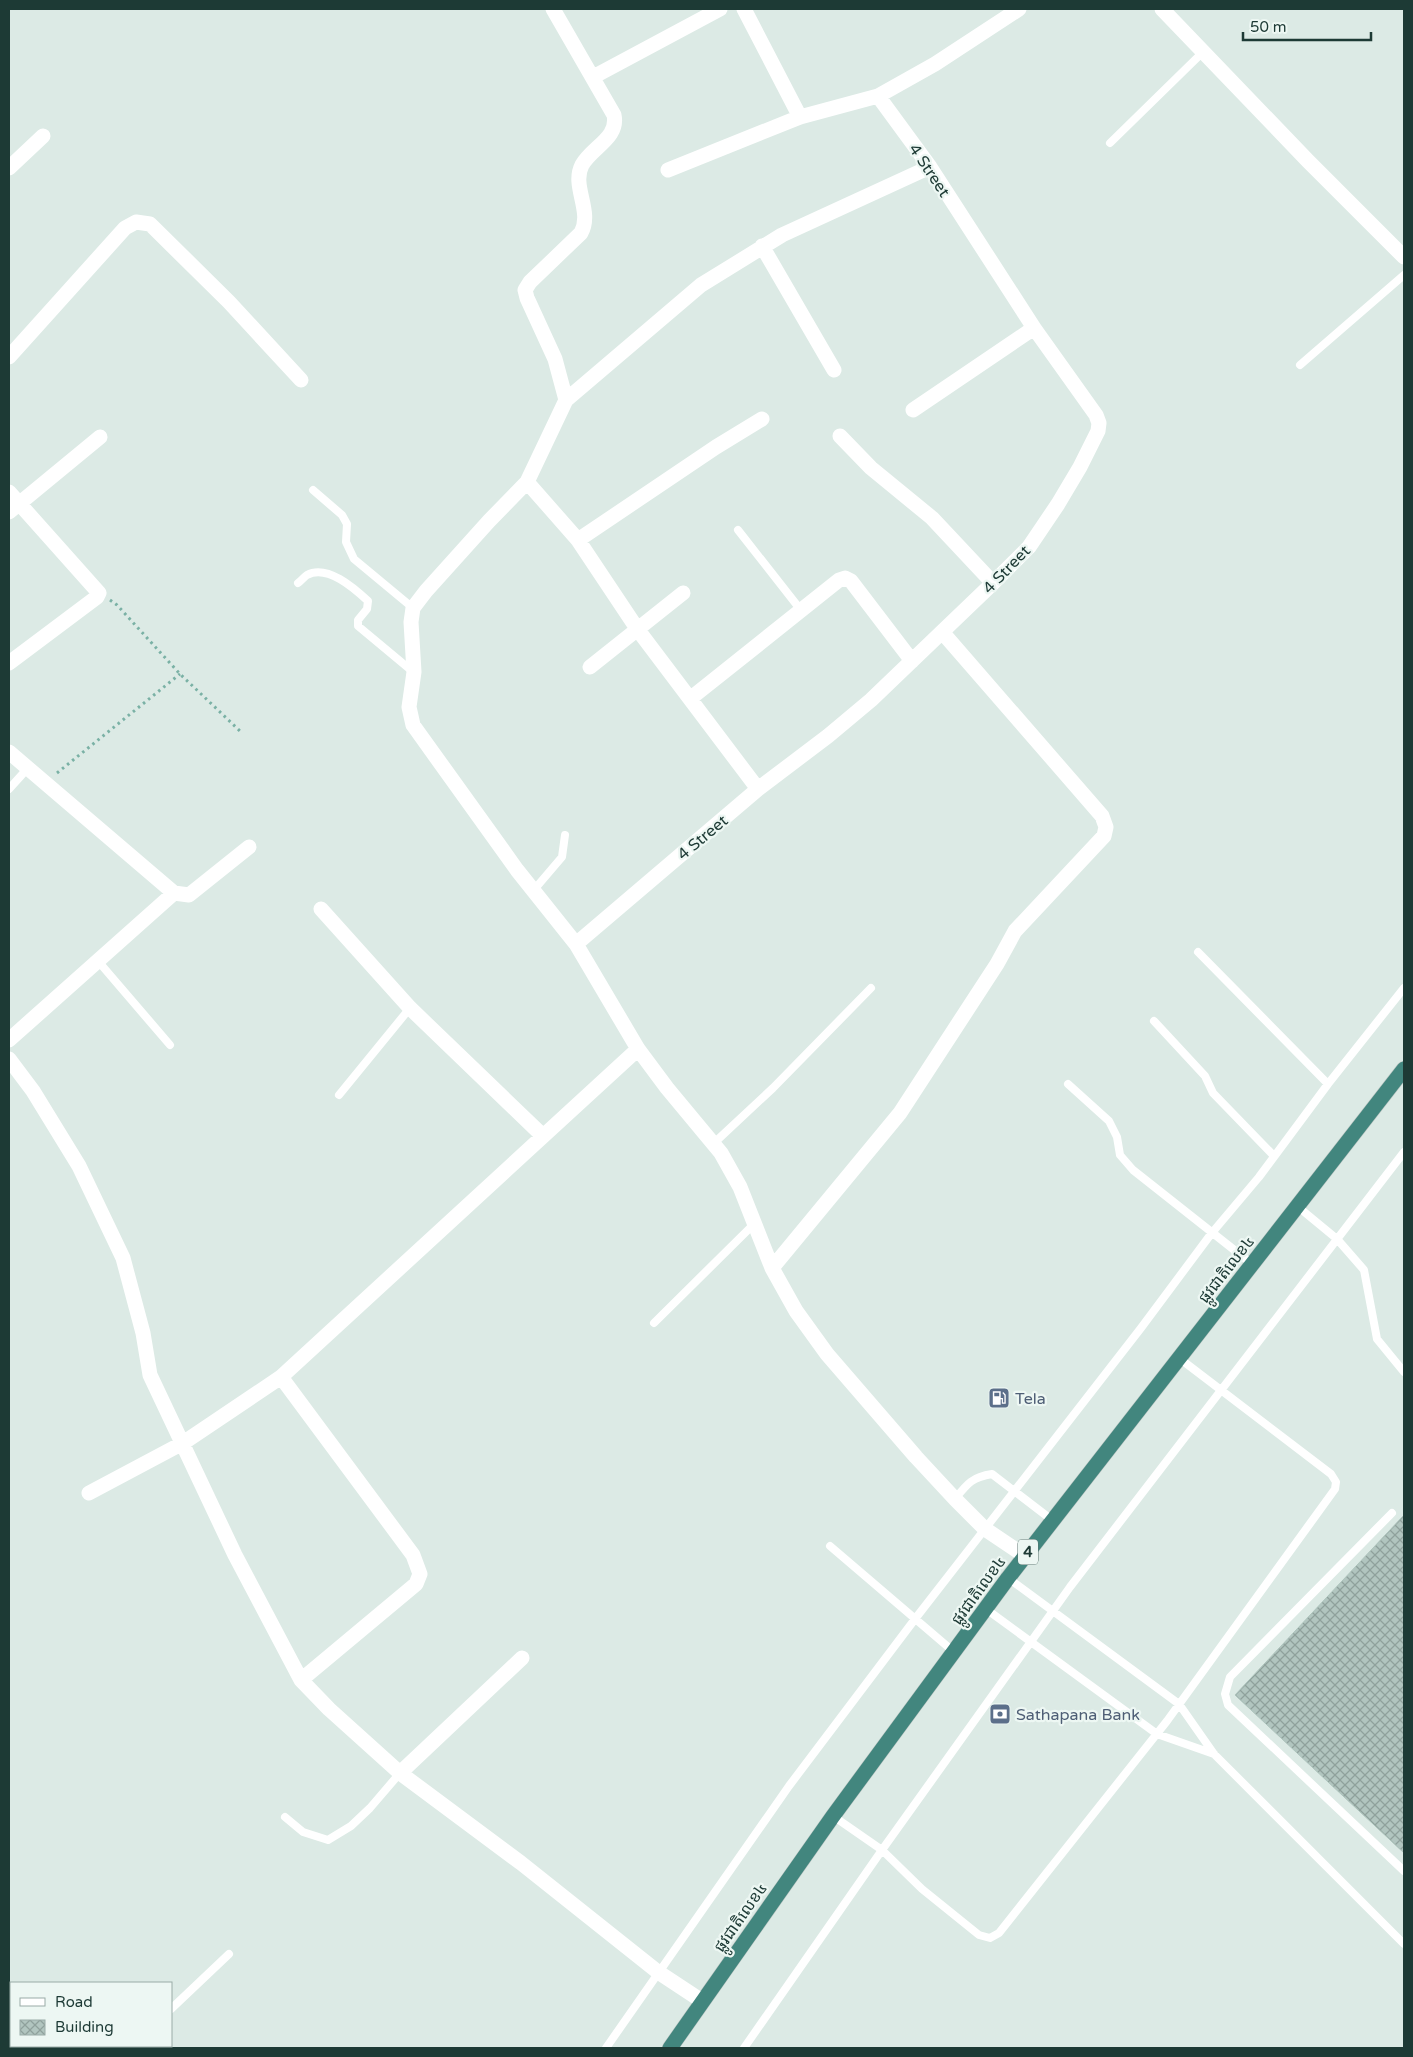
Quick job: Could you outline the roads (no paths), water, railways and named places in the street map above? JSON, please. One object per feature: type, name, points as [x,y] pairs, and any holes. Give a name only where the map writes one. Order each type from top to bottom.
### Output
[{"type":"highway","name":"ផ្លូវជាតិលេខ៤","points":[[670,2048],[833,1816],[1008,1578],[1404,1069]]},
{"type":"street","points":[[553,9],[614,115],[616,124],[611,133],[582,165],[579,185],[586,224],[581,232],[530,282],[525,290],[555,359],[566,400]]},
{"type":"street","points":[[593,77],[720,9]]},
{"type":"street","points":[[744,9],[800,117]]},
{"type":"street","points":[[668,170],[800,117],[878,96],[935,64],[1019,9]]},
{"type":"street","points":[[1162,9],[1404,257]]},
{"type":"street","name":"4 Street","points":[[576,944],[758,789],[850,718],[943,633],[1029,547],[1080,467],[1098,431],[1099,423],[1096,415],[1034,328],[930,167],[878,96]]},
{"type":"street","points":[[9,168],[43,136]]},
{"type":"street","points":[[930,167],[782,235],[701,285],[566,400],[527,482],[476,535],[426,591],[414,608],[411,622],[414,672],[409,707],[413,725],[533,891],[576,944],[638,1049],[721,1153],[740,1187],[772,1268],[796,1311],[827,1354],[955,1499],[985,1528],[1025,1556]]},
{"type":"street","points":[[9,357],[125,228],[136,222],[150,224],[171,244],[229,302],[301,380]]},
{"type":"street","points":[[762,246],[834,370]]},
{"type":"street","points":[[913,410],[1034,328]]},
{"type":"street","points":[[578,540],[716,447],[762,419]]},
{"type":"street","points":[[840,436],[871,468],[932,518],[994,582]]},
{"type":"street","points":[[14,508],[100,437]]},
{"type":"street","points":[[527,482],[578,540],[638,630],[758,789]]},
{"type":"street","points":[[9,492],[14,508],[99,594],[9,663]]},
{"type":"street","points":[[691,698],[800,609],[838,580],[845,578],[851,581],[912,661]]},
{"type":"street","points":[[590,667],[683,592]]},
{"type":"street","points":[[772,1268],[900,1113],[997,964],[1015,931],[1104,836],[1106,827],[1102,816],[943,633]]},
{"type":"street","points":[[9,752],[174,893],[189,895],[249,847]]},
{"type":"street","points":[[9,1040],[174,893]]},
{"type":"street","points":[[321,910],[410,1008],[544,1136]]},
{"type":"street","points":[[89,1493],[183,1443],[281,1377],[638,1049]]},
{"type":"street","points":[[9,1059],[33,1091],[79,1166],[123,1258],[143,1333],[150,1374],[235,1555],[301,1680],[329,1709],[400,1773],[521,1863],[658,1972],[702,2001]]},
{"type":"street","points":[[281,1377],[413,1555],[420,1574],[416,1584],[301,1680]]},
{"type":"street","points":[[400,1773],[522,1658]]},
{"type":"lane","points":[[1110,142],[1203,52]]},
{"type":"lane","points":[[1300,364],[1404,275]]},
{"type":"lane","points":[[313,490],[342,515],[347,524],[346,542],[354,559],[414,608]]},
{"type":"lane","points":[[738,530],[800,609]]},
{"type":"lane","points":[[298,583],[308,574],[322,573],[338,577],[368,601],[367,609],[358,620],[358,626],[414,672]]},
{"type":"lane","points":[[9,789],[28,768]]},
{"type":"lane","points":[[533,891],[562,857],[565,835]]},
{"type":"lane","points":[[1198,952],[1328,1084]]},
{"type":"lane","points":[[98,961],[170,1045]]},
{"type":"lane","points":[[713,1144],[773,1088],[871,988]]},
{"type":"lane","points":[[606,2048],[789,1786],[985,1528],[1404,988]]},
{"type":"lane","points":[[339,1095],[410,1008]]},
{"type":"lane","points":[[1154,1021],[1205,1076],[1213,1093],[1274,1156]]},
{"type":"lane","points":[[1068,1084],[1109,1121],[1116,1137],[1120,1155],[1133,1170],[1252,1264]]},
{"type":"lane","points":[[744,2048],[882,1850],[1054,1610],[1404,1152]]},
{"type":"lane","points":[[1297,1206],[1337,1239],[1364,1270],[1377,1339],[1404,1372]]},
{"type":"lane","points":[[654,1323],[755,1223]]},
{"type":"lane","points":[[833,1816],[882,1850],[922,1889],[978,1935],[990,1938],[999,1933],[1157,1734],[1335,1489],[1336,1482],[1332,1474],[1179,1358]]},
{"type":"lane","points":[[955,1499],[966,1485],[978,1476],[992,1474],[1052,1520]]},
{"type":"lane","points":[[1392,1513],[1230,1677],[1225,1694],[1228,1705],[1404,1871]]},
{"type":"lane","points":[[830,1546],[954,1652]]},
{"type":"lane","points":[[1008,1578],[1054,1610],[1179,1704],[1214,1754],[1403,1939]]},
{"type":"lane","points":[[986,1609],[1157,1734],[1214,1754]]},
{"type":"lane","points":[[285,1817],[303,1832],[328,1840],[351,1826],[370,1808],[400,1773]]},
{"type":"lane","points":[[172,2008],[229,1954]]},
{"type":"place","name":"Tela","points":[[999,1398]]},
{"type":"place","name":"Sathapana Bank","points":[[1000,1714]]}]
